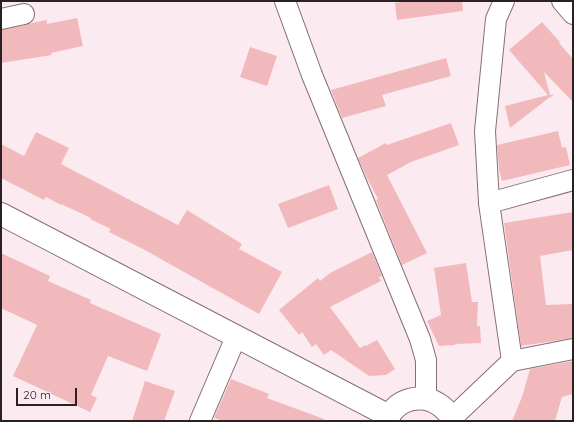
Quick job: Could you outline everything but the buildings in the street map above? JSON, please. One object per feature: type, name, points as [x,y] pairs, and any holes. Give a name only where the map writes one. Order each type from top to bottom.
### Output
[{"type":"street","points":[[285,1],[312,75],[420,339],[426,360],[426,399]]},
{"type":"street","points":[[504,1],[496,19],[486,131],[489,203],[512,361]]},
{"type":"street","points":[[562,1],[573,14]]},
{"type":"street","points":[[1,18],[24,14]]},
{"type":"street","points":[[489,203],[573,180]]},
{"type":"street","points":[[1,214],[236,337],[388,419],[395,408],[404,401],[415,398],[436,402],[445,409],[452,419],[512,361],[573,349]]},
{"type":"street","points":[[200,421],[236,337]]}]
